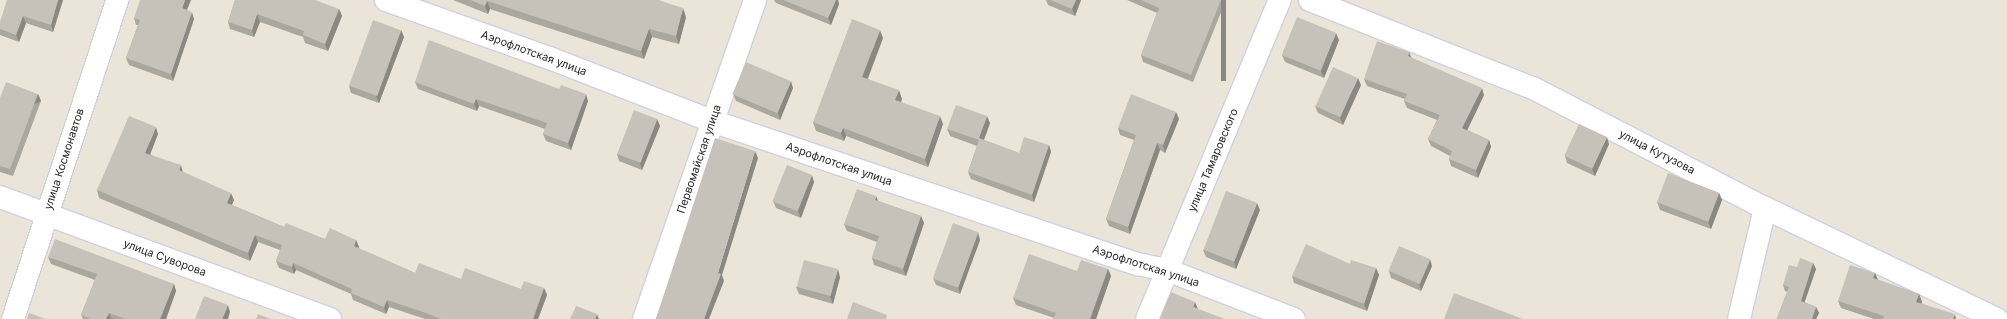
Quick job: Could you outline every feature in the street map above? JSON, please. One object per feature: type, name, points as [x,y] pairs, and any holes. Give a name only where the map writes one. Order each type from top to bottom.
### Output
[{"type":"street","name":"улица Космонавтов","points":[[13,319],[117,0]]},
{"type":"street","name":"Аэрофлотская улица","points":[[386,0],[552,59],[712,121],[1138,264],[1167,270],[1294,319]]},
{"type":"street","name":"Первомайская улица","points":[[644,319],[712,121],[756,0]]},
{"type":"street","name":"улица Тамаровского","points":[[1147,319],[1280,0]]},
{"type":"street","name":"улица Кутузова","points":[[1310,0],[1535,89],[1765,208],[1997,319]]},
{"type":"street","name":"улица Суворова","points":[[0,197],[330,319]]},
{"type":"street","points":[[1739,319],[1765,208]]},
{"type":"building","points":[[7,0],[58,0],[51,25],[23,16],[16,35],[0,29],[0,22]]},
{"type":"building","points":[[140,0],[185,0],[182,8],[192,12],[171,74],[126,58],[140,20],[134,18]]},
{"type":"building","points":[[235,0],[315,0],[339,9],[325,44],[303,35],[304,31],[257,14],[252,30],[228,22]]},
{"type":"building","points":[[470,0],[658,0],[683,8],[676,36],[649,29],[641,51],[487,1],[485,6]]},
{"type":"building","points":[[783,0],[836,0],[828,18]]},
{"type":"building","points":[[1050,0],[1076,0],[1072,9]]},
{"type":"building","points":[[1141,0],[1221,0],[1191,75],[1141,55],[1159,8]]},
{"type":"building","points":[[1297,17],[1336,33],[1321,71],[1282,55]]},
{"type":"building","points":[[852,19],[880,30],[862,77],[899,90],[895,100],[940,116],[925,159],[843,128],[841,133],[813,122]]},
{"type":"building","points":[[373,20],[401,30],[377,96],[349,86]]},
{"type":"building","points":[[429,40],[559,89],[561,85],[586,94],[568,143],[543,134],[547,123],[476,99],[474,104],[415,82]]},
{"type":"building","points":[[1377,41],[1409,52],[1408,56],[1482,88],[1462,128],[1489,140],[1476,170],[1449,159],[1452,151],[1428,139],[1440,115],[1404,101],[1407,94],[1364,79]]},
{"type":"building","points":[[746,62],[791,81],[777,113],[732,94]]},
{"type":"building","points":[[1333,67],[1358,78],[1340,117],[1316,106]]},
{"type":"building","points":[[6,82],[38,94],[10,169],[0,166],[0,98]]},
{"type":"building","points":[[1131,94],[1176,112],[1163,145],[1157,143],[1128,227],[1106,219],[1136,135],[1118,128]]},
{"type":"building","points":[[956,105],[987,116],[979,138],[1019,153],[1024,137],[1049,145],[1032,195],[968,172],[979,140],[947,129]]},
{"type":"building","points":[[634,110],[657,119],[640,163],[617,154]]},
{"type":"building","points":[[129,116],[156,127],[145,153],[181,165],[179,170],[231,193],[227,203],[284,227],[286,223],[325,239],[330,228],[356,240],[354,246],[415,273],[419,263],[461,279],[465,268],[521,289],[524,281],[544,288],[533,319],[441,319],[387,300],[384,307],[351,293],[352,289],[293,263],[292,267],[276,261],[282,245],[255,235],[248,253],[97,190]]},
{"type":"building","points":[[1579,124],[1607,137],[1592,169],[1564,156]]},
{"type":"building","points":[[715,138],[755,151],[718,273],[721,274],[704,319],[656,319]]},
{"type":"building","points":[[787,165],[812,175],[797,211],[772,201]]},
{"type":"building","points":[[1668,173],[1719,193],[1708,222],[1657,202]]},
{"type":"building","points":[[857,189],[876,196],[875,200],[921,216],[903,269],[872,258],[879,236],[844,224]]},
{"type":"building","points":[[1226,191],[1257,203],[1234,262],[1203,250]]},
{"type":"building","points":[[953,223],[978,232],[958,288],[933,278]]},
{"type":"building","points":[[55,239],[174,284],[160,319],[126,319],[109,313],[106,319],[91,319],[81,315],[97,274],[48,257]]},
{"type":"building","points":[[1306,244],[1350,264],[1351,260],[1376,268],[1364,304],[1292,276]]},
{"type":"building","points":[[1399,246],[1430,259],[1420,284],[1388,271]]},
{"type":"building","points":[[1029,254],[1077,271],[1081,260],[1108,269],[1090,319],[1053,319],[1056,313],[1013,298]]},
{"type":"building","points":[[1800,258],[1813,263],[1801,301],[1816,307],[1812,319],[1777,318],[1789,287],[1783,285],[1789,265],[1797,267]]},
{"type":"building","points":[[804,260],[838,269],[831,296],[797,287]]},
{"type":"building","points":[[1850,265],[1875,273],[1873,278],[1919,294],[1916,302],[1955,314],[1953,319],[1883,319],[1884,316],[1838,301]]},
{"type":"building","points":[[1171,292],[1195,302],[1193,307],[1225,319],[1160,319]]},
{"type":"building","points":[[1454,293],[1523,319],[1444,319]]},
{"type":"building","points":[[204,296],[228,305],[222,319],[195,319]]},
{"type":"building","points":[[853,302],[887,315],[886,319],[847,319]]},
{"type":"building","points":[[576,306],[597,314],[595,319],[570,319]]},
{"type":"building","points":[[29,313],[46,319],[27,319]]},
{"type":"building","points":[[258,314],[271,319],[256,319]]}]
